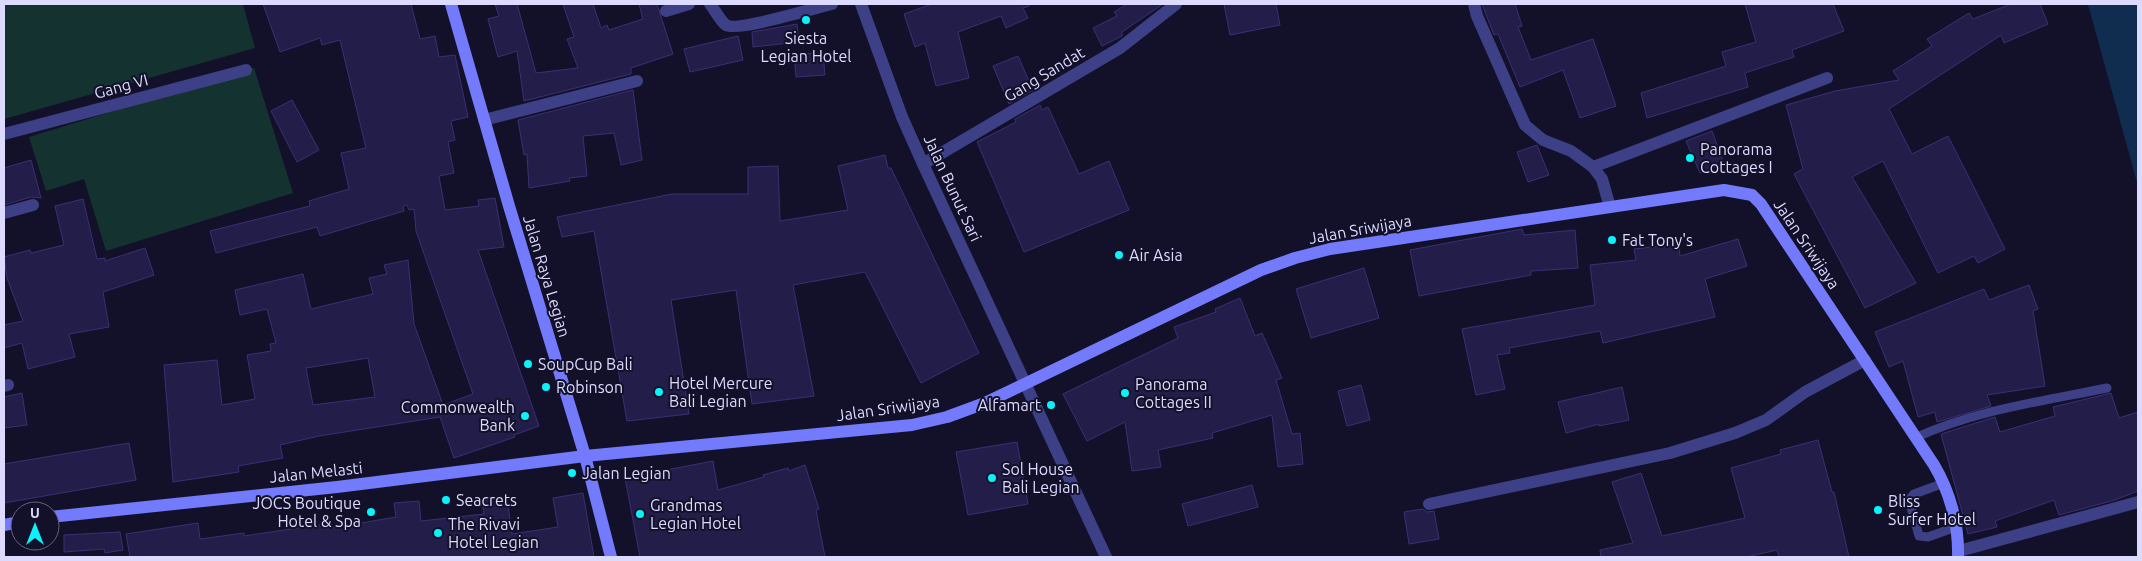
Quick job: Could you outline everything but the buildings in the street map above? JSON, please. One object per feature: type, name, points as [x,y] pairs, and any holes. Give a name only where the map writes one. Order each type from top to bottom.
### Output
[{"type":"street","name":"Jalan Raya Legian","points":[[452,4],[484,120],[586,456],[611,557]]},
{"type":"street","points":[[666,11],[689,4]]},
{"type":"street","points":[[710,4],[725,25],[729,27],[746,26],[832,4]]},
{"type":"street","name":"Jalan Bunut Sari","points":[[861,4],[902,117],[1106,557]]},
{"type":"street","name":"Gang Sandat","points":[[923,164],[1120,48],[1176,4]]},
{"type":"street","points":[[1474,4],[1476,16],[1525,125],[1543,140],[1571,151],[1593,168],[1602,179],[1610,207]]},
{"type":"street","name":"Gang VI","points":[[4,134],[246,70]]},
{"type":"street","points":[[1593,168],[1827,78]]},
{"type":"street","points":[[484,120],[637,81]]},
{"type":"street","name":"Jalan Sriwijaya","points":[[586,456],[912,425],[947,417],[985,403],[1261,270],[1295,258],[1330,249],[1724,190],[1752,195],[1761,204],[1916,438],[1944,483],[1956,527],[1958,554]]},
{"type":"street","points":[[4,213],[34,205]]},
{"type":"street","points":[[1429,504],[1670,453],[1735,433],[1766,420],[1805,392],[1865,360]]},
{"type":"street","name":"Jalan Melasti","points":[[60,516],[337,487],[586,456]]},
{"type":"street","points":[[1958,554],[2138,502]]},
{"type":"lane","points":[[1916,438],[1937,428],[2000,410],[2107,388]]},
{"type":"lane","points":[[1944,483],[1914,494],[1909,500],[1919,536],[1928,538],[1956,527]]},
{"type":"green space","points":[[4,4],[243,4],[255,48],[4,119]]},
{"type":"green space","points":[[254,68],[293,193],[106,251],[84,179],[46,191],[29,137]]},
{"type":"water","points":[[2087,4],[2138,4],[2138,186],[2089,8]]},
{"type":"place","name":"Siesta Legian Hotel","points":[[806,20]]},
{"type":"place","name":"Panorama Cottages I","points":[[1690,158]]},
{"type":"place","name":"Fat Tony's","points":[[1612,240]]},
{"type":"place","name":"Air Asia","points":[[1119,255]]},
{"type":"place","name":"SoupCup Bali","points":[[528,364]]},
{"type":"place","name":"Robinson","points":[[546,387]]},
{"type":"place","name":"Hotel Mercure Bali Legian","points":[[659,392]]},
{"type":"place","name":"Panorama Cottages II","points":[[1125,393]]},
{"type":"place","name":"Alfamart","points":[[1051,405]]},
{"type":"place","name":"Commonwealth Bank","points":[[525,416]]},
{"type":"place","name":"Jalan Legian","points":[[572,473]]},
{"type":"place","name":"Sol House Bali Legian","points":[[992,478]]},
{"type":"place","name":"Seacrets","points":[[446,500]]},
{"type":"place","name":"Bliss Surfer Hotel","points":[[1878,510]]},
{"type":"place","name":"JOCS Boutique Hotel & Spa","points":[[371,512]]},
{"type":"place","name":"Grandmas Legian Hotel","points":[[640,514]]},
{"type":"place","name":"The Rivavi Hotel Legian","points":[[438,533]]}]
